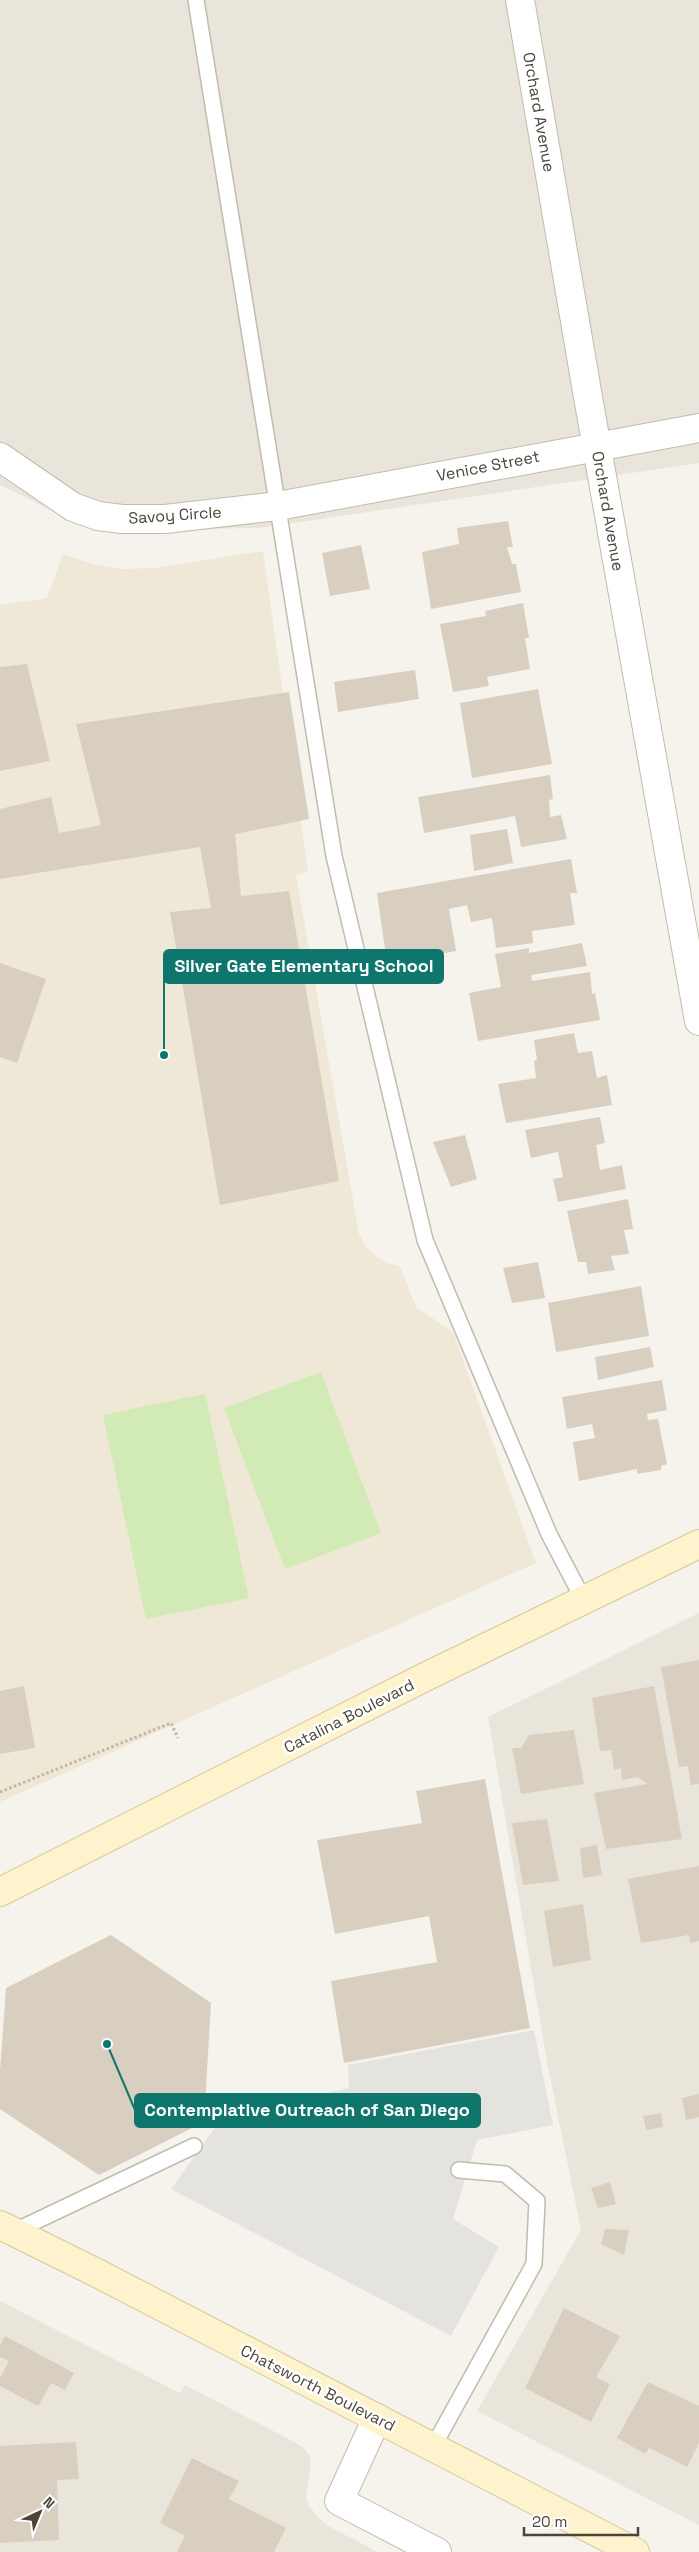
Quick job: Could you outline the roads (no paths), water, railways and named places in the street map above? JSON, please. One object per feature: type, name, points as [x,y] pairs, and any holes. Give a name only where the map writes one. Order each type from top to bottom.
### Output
[{"type":"main road","name":"Catalina Boulevard","points":[[0,1892],[582,1600],[699,1544]]},
{"type":"main road","name":"Chatsworth Boulevard","points":[[7,2228],[635,2552]]},
{"type":"street","name":"Orchard Avenue","points":[[520,0],[699,1021]]},
{"type":"street","name":"Venice Street","points":[[278,506],[699,428]]},
{"type":"street","name":"Savoy Circle","points":[[0,457],[73,507],[98,516],[122,519],[165,519],[278,506]]},
{"type":"street","points":[[377,2418],[339,2500],[437,2552]]},
{"type":"lane","points":[[196,0],[334,856],[425,1240],[549,1534],[582,1600]]},
{"type":"lane","points":[[7,2228],[194,2146]]},
{"type":"lane","points":[[433,2447],[534,2264],[537,2201],[505,2174],[458,2170]]},
{"type":"place","name":"Silver Gate Elementary School","points":[[164,1055]]},
{"type":"place","name":"Contemplative Outreach of San Diego","points":[[107,2044]]}]
